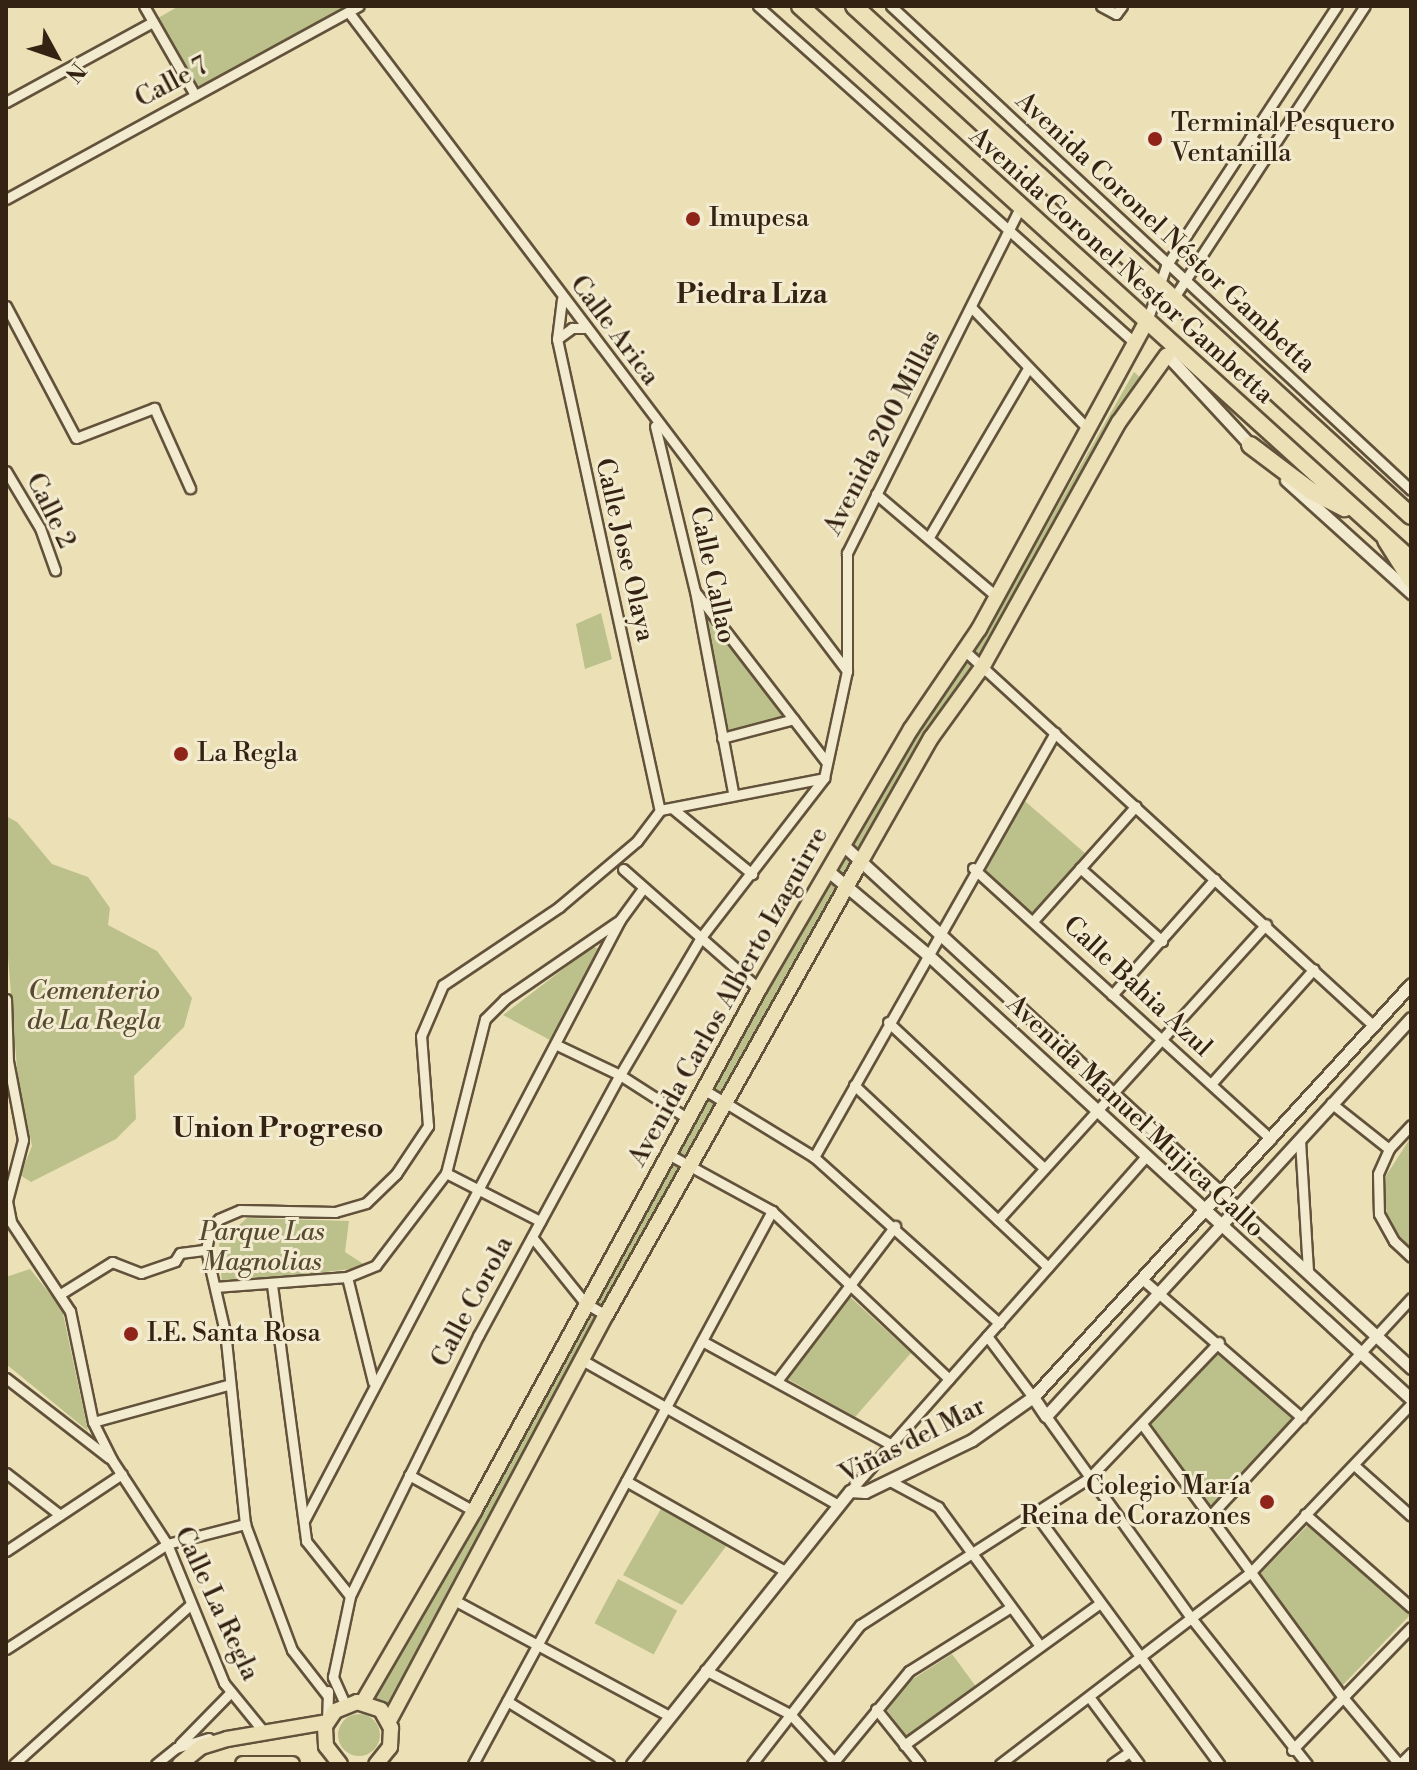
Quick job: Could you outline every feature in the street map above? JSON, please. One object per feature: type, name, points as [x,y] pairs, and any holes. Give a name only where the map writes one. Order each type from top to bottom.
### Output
[{"type":"highway","name":"Avenida Coronel Nestor Gambetta","points":[[800,6],[1411,560]]},
{"type":"highway","name":"Avenida Coronel Nestor Gambetta","points":[[854,6],[1411,516]]},
{"type":"highway","points":[[1147,321],[1167,355]]},
{"type":"highway","points":[[1250,445],[1311,491],[1366,519]]},
{"type":"highway","points":[[1384,535],[1411,580]]},
{"type":"main road","name":"Avenida Carlos Alberto Izaguirre","points":[[363,1702],[474,1511],[759,989],[911,729],[965,651],[997,597],[1147,321]]},
{"type":"main road","name":"Avenida Carlos Alberto Izaguirre","points":[[376,1764],[390,1747],[389,1721],[689,1164],[931,738],[983,666],[1119,422],[1167,355]]},
{"type":"main road","points":[[180,1764],[201,1747],[264,1732],[327,1722],[345,1704],[363,1702],[381,1710],[389,1721]]},
{"type":"main road","points":[[327,1722],[326,1746],[340,1764]]},
{"type":"main road","points":[[243,1764],[292,1764]]},
{"type":"street","points":[[144,6],[195,95]]},
{"type":"street","name":"Calle 7","points":[[6,199],[350,14],[359,6]]},
{"type":"street","points":[[758,6],[1136,344]]},
{"type":"street","name":"Avenida Coronel Néstor Gambetta","points":[[891,6],[1183,282],[1411,490]]},
{"type":"street","points":[[1101,6],[1111,13],[1121,8]]},
{"type":"street","points":[[1147,321],[1156,284],[1166,266],[1337,6]]},
{"type":"street","points":[[1173,299],[1365,6]]},
{"type":"street","name":"Calle Arica","points":[[350,14],[654,423],[847,671]]},
{"type":"street","points":[[7,99],[153,22]]},
{"type":"street","points":[[1250,138],[1270,151]]},
{"type":"street","name":"Avenida 200 Millas","points":[[702,936],[824,778],[847,671],[847,553],[1020,207]]},
{"type":"street","name":"Calle Jose Olaya","points":[[562,299],[557,339],[660,810]]},
{"type":"street","points":[[6,306],[11,327],[76,438],[154,408],[190,488]]},
{"type":"street","points":[[971,307],[1087,428]]},
{"type":"street","points":[[557,339],[572,328],[584,328]]},
{"type":"street","points":[[1167,355],[1250,445],[1411,593]]},
{"type":"street","points":[[929,537],[1028,368]]},
{"type":"street","name":"Calle Callao","points":[[654,423],[695,591],[733,793]]},
{"type":"street","points":[[664,462],[679,454]]},
{"type":"street","name":"Calle 2","points":[[7,475],[40,528],[55,570]]},
{"type":"street","points":[[876,494],[997,597]]},
{"type":"street","points":[[695,591],[827,763]]},
{"type":"street","points":[[965,651],[1374,1026]]},
{"type":"street","points":[[722,738],[794,719]]},
{"type":"street","points":[[814,1157],[973,868],[1055,733]]},
{"type":"street","points":[[327,1695],[292,1650],[245,1524],[227,1385],[225,1332],[206,1250],[219,1219],[240,1210],[335,1212],[366,1203],[396,1174],[428,1126],[421,1036],[443,985],[559,907],[637,841],[660,810],[733,793],[824,778]]},
{"type":"street","points":[[1033,921],[1136,806]]},
{"type":"street","points":[[672,808],[752,874]]},
{"type":"street","name":"Avenida Manuel Mujica Gallo","points":[[842,844],[1411,1368]]},
{"type":"street","name":"Calle Bahia Azul","points":[[973,868],[1271,1139]]},
{"type":"street","points":[[1080,868],[1162,941]]},
{"type":"street","points":[[623,869],[759,989]]},
{"type":"street","name":"Avenida Manuel Mujica Gallo","points":[[827,870],[926,953],[1411,1402]]},
{"type":"street","points":[[1112,995],[1215,879]]},
{"type":"street","points":[[305,1519],[373,1382],[557,1045],[620,920],[643,888]]},
{"type":"street","points":[[215,1287],[347,1277],[376,1265],[446,1173],[485,1019],[505,999],[620,920]]},
{"type":"street","points":[[998,1220],[1266,924]]},
{"type":"street","name":"Calle Corola","points":[[327,1722],[327,1695],[350,1596],[540,1221],[620,1075],[702,936]]},
{"type":"street","points":[[1211,1084],[1314,969]]},
{"type":"street","name":"Viñas del Mar","points":[[632,1764],[783,1570],[850,1491],[865,1492],[972,1440],[1033,1397],[1411,984]]},
{"type":"street","name":"Calle La Regla","points":[[6,999],[8,1061],[23,1140],[7,1201],[11,1222],[62,1293],[76,1333],[93,1422],[112,1460],[167,1544],[190,1605],[231,1692],[264,1732]]},
{"type":"street","points":[[888,1022],[1044,1168]]},
{"type":"street","points":[[1046,1416],[1331,1103],[1409,1024]]},
{"type":"street","points":[[557,1045],[620,1075],[687,1118]]},
{"type":"street","points":[[854,1085],[1048,1267]]},
{"type":"street","points":[[703,1089],[814,1157],[895,1226],[999,1323]]},
{"type":"street","points":[[1331,1103],[1389,1149]]},
{"type":"street","points":[[1411,1125],[1389,1149],[1378,1174],[1379,1214],[1394,1241],[1411,1257]]},
{"type":"street","points":[[1300,1140],[1308,1271]]},
{"type":"street","points":[[668,1154],[772,1211],[949,1379]]},
{"type":"street","points":[[850,1491],[1145,1158]]},
{"type":"street","points":[[446,1173],[540,1221]]},
{"type":"street","points":[[473,1764],[772,1211]]},
{"type":"street","points":[[777,1381],[846,1283],[895,1226]]},
{"type":"street","points":[[532,1237],[585,1303],[606,1315]]},
{"type":"street","points":[[62,1293],[112,1262],[141,1273],[175,1261],[180,1253],[206,1250]]},
{"type":"street","points":[[347,1277],[373,1382]]},
{"type":"street","points":[[1141,1278],[1219,1342],[1302,1418]]},
{"type":"street","points":[[272,1285],[306,1541],[350,1596]]},
{"type":"street","points":[[1209,1517],[1411,1298]]},
{"type":"street","points":[[987,1336],[1192,1619],[1292,1750],[1307,1764]]},
{"type":"street","points":[[702,1341],[890,1444]]},
{"type":"street","points":[[752,1764],[860,1625],[1037,1516],[1089,1478],[1219,1342]]},
{"type":"street","points":[[582,1360],[838,1505]]},
{"type":"street","points":[[6,1378],[112,1460]]},
{"type":"street","points":[[93,1422],[227,1385]]},
{"type":"street","points":[[1000,1764],[1142,1660],[1250,1573],[1411,1402]]},
{"type":"street","points":[[1142,1424],[1342,1696],[1399,1764],[1411,1753]]},
{"type":"street","points":[[1354,1465],[1411,1516]]},
{"type":"street","points":[[6,1473],[60,1515]]},
{"type":"street","points":[[6,1551],[122,1474]]},
{"type":"street","points":[[409,1475],[474,1511]]},
{"type":"street","points":[[626,1481],[783,1570]]},
{"type":"street","points":[[890,1481],[938,1507],[1040,1646]]},
{"type":"street","points":[[1305,1514],[1411,1607]]},
{"type":"street","points":[[1037,1516],[1219,1764]]},
{"type":"street","points":[[6,1649],[167,1544],[245,1524]]},
{"type":"street","points":[[454,1600],[536,1648],[669,1716]]},
{"type":"street","points":[[904,1745],[1100,1603]]},
{"type":"street","points":[[14,1764],[190,1605]]},
{"type":"street","points":[[705,1670],[790,1714],[835,1763],[909,1671],[1011,1607]]},
{"type":"street","points":[[1292,1750],[1411,1627]]},
{"type":"street","points":[[333,1677],[345,1704]]},
{"type":"street","points":[[156,1764],[231,1692]]},
{"type":"street","points":[[1090,1698],[1139,1764]]},
{"type":"street","points":[[507,1701],[609,1764]]},
{"type":"street","points":[[876,1709],[920,1764]]},
{"type":"street","points":[[176,1748],[221,1735],[264,1732]]},
{"type":"street","points":[[1112,1764],[1129,1752]]},
{"type":"green space","points":[[179,6],[348,6],[200,90],[158,18]]},
{"type":"green space","points":[[1134,372],[1141,378],[1110,421],[989,644],[926,735],[791,970],[388,1707],[373,1700],[775,975],[916,731],[981,640]]},
{"type":"green space","points":[[601,613],[612,659],[585,669],[576,624]]},
{"type":"green space","points":[[711,617],[786,715],[782,720],[731,731],[725,727],[706,621]]},
{"type":"green space","points":[[1019,796],[1086,854],[1030,915],[980,868]]},
{"type":"green space","name":"Cementerio de La Regla","points":[[6,816],[17,822],[52,864],[88,877],[110,908],[108,925],[157,951],[192,998],[184,1027],[134,1076],[136,1119],[116,1139],[31,1182],[20,1175],[32,1146],[18,1081],[6,932]]},
{"type":"green space","points":[[592,947],[601,949],[550,1040],[503,1015]]},
{"type":"green space","points":[[1411,1137],[1411,1251],[1388,1221],[1382,1182]]},
{"type":"green space","name":"Parque Las Magnolias","points":[[247,1218],[349,1221],[345,1252],[368,1267],[222,1284],[219,1243]]},
{"type":"green space","points":[[30,1269],[62,1309],[88,1431],[6,1364],[6,1277]]},
{"type":"green space","points":[[848,1295],[911,1353],[855,1417],[786,1378]]},
{"type":"green space","points":[[1218,1350],[1292,1419],[1211,1508],[1150,1425]]},
{"type":"green space","points":[[662,1507],[727,1545],[682,1605],[623,1575]]},
{"type":"green space","points":[[1309,1524],[1411,1614],[1341,1687],[1259,1575]]},
{"type":"green space","points":[[618,1579],[677,1610],[654,1655],[595,1623]]},
{"type":"green space","points":[[952,1654],[977,1688],[908,1738],[886,1709],[905,1684]]},
{"type":"green space","points":[[359,1714],[374,1720],[380,1735],[374,1750],[359,1756],[344,1750],[338,1735],[344,1720]]},
{"type":"place","name":"Terminal Pesquero Ventanilla","points":[[1155,139]]},
{"type":"place","name":"Imupesa","points":[[693,219]]},
{"type":"place","name":"La Regla","points":[[181,754]]},
{"type":"place","name":"I.E. Santa Rosa","points":[[131,1334]]},
{"type":"place","name":"Colegio María Reina de Corazones","points":[[1267,1502]]},
{"type":"district","name":"Piedra Liza","points":[[752,295]]},
{"type":"district","name":"Union Progreso","points":[[278,1129]]}]
